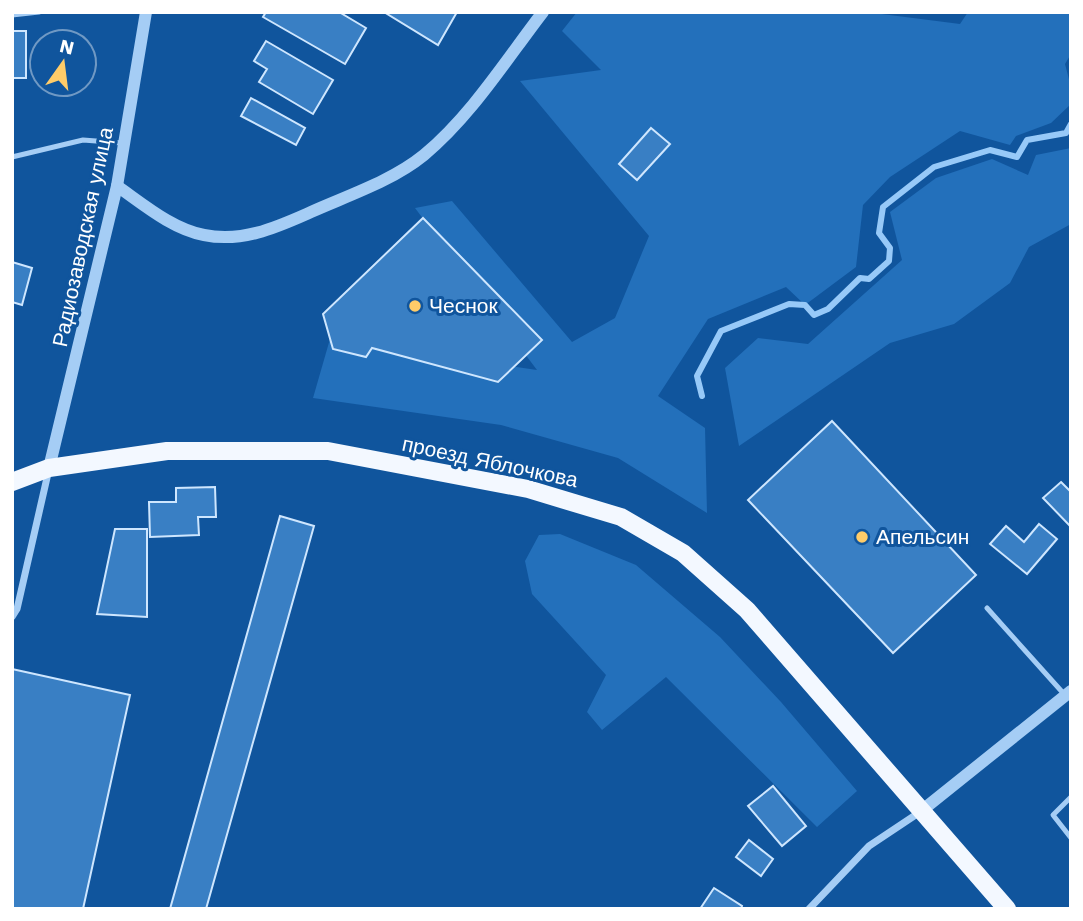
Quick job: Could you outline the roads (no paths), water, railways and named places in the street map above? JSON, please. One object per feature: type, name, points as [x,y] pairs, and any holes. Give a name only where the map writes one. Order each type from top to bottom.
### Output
[{"type":"main road","name":"проезд Яблочкова","points":[[12,482],[49,468],[167,451],[328,452],[528,489],[621,517],[683,553],[747,610],[1007,909]]},
{"type":"street","name":"Радиозаводская улица","points":[[49,468],[117,186],[146,12]]},
{"type":"street","points":[[117,186],[163,218],[203,235],[240,237],[275,228],[388,178],[423,156],[456,124],[543,12]]},
{"type":"street","points":[[12,617],[17,609],[49,468]]},
{"type":"street","points":[[809,909],[869,846],[920,812],[1068,693]]},
{"type":"lane","points":[[12,15],[39,12]]},
{"type":"lane","points":[[12,157],[83,140],[124,143]]},
{"type":"lane","points":[[987,608],[1068,693]]},
{"type":"lane","points":[[1071,797],[1054,815],[1071,838]]},
{"type":"waterway","points":[[702,396],[697,376],[721,331],[789,304],[805,305],[814,315],[828,309],[860,278],[869,279],[889,261],[890,248],[879,233],[883,207],[934,167],[990,150],[1017,157],[1027,140],[1066,133],[1071,124]]},
{"type":"place","name":"Чеснок","points":[[415,306]]},
{"type":"place","name":"Апельсин","points":[[862,537]]}]
